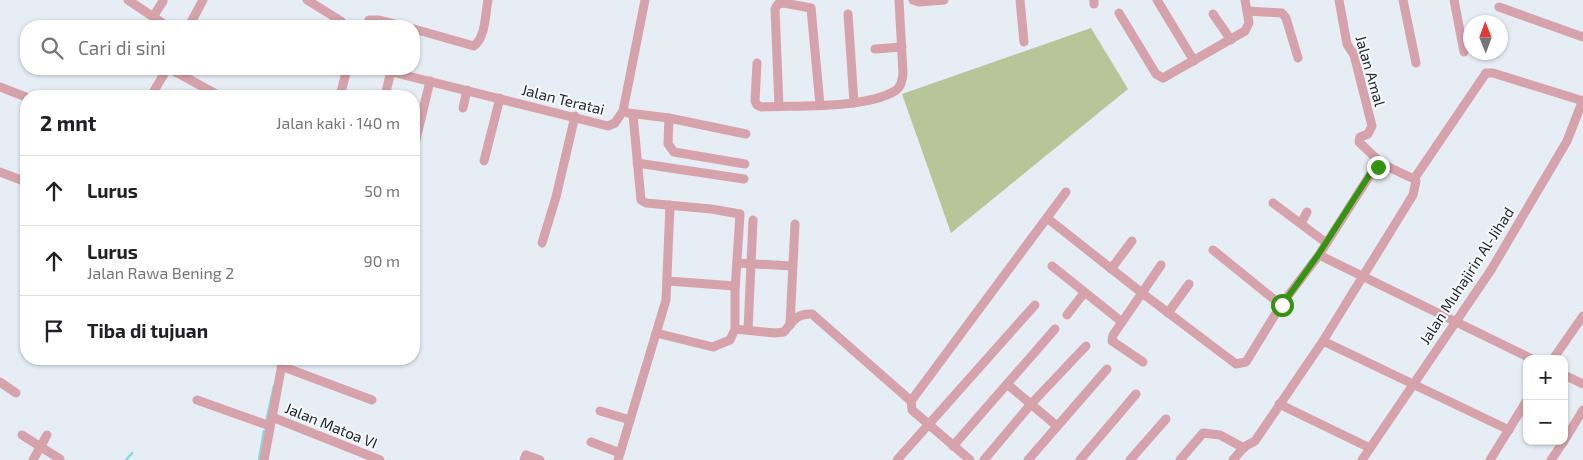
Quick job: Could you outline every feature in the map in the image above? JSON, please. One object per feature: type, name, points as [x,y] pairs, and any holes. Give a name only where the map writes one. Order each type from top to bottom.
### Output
[{"type":"street","points":[[128,0],[158,20]]},
{"type":"street","points":[[193,20],[203,0]]},
{"type":"street","points":[[307,0],[338,20]]},
{"type":"street","points":[[420,31],[474,46],[479,42],[482,33],[488,0]]},
{"type":"street","name":"Jalan Teratai","points":[[407,75],[575,116],[608,126],[614,123],[623,111],[644,0]]},
{"type":"street","points":[[757,63],[755,101],[757,105],[854,103],[895,91],[902,84],[899,0]]},
{"type":"street","points":[[913,0],[919,2],[944,0]]},
{"type":"street","points":[[1020,0],[1024,42]]},
{"type":"street","points":[[1157,0],[1194,61]]},
{"type":"street","points":[[1118,13],[1160,77],[1169,77],[1231,40],[1248,27],[1248,11],[1245,0]]},
{"type":"street","name":"Jalan Amal","points":[[1339,0],[1347,44],[1354,55],[1372,126],[1368,134],[1360,137],[1359,142],[1382,164]]},
{"type":"street","points":[[1403,0],[1416,64]]},
{"type":"street","points":[[1454,0],[1463,47]]},
{"type":"street","points":[[153,17],[163,1]]},
{"type":"street","points":[[779,106],[774,9],[778,4],[784,2],[811,8],[820,104]]},
{"type":"street","points":[[1499,7],[1583,37]]},
{"type":"street","points":[[1248,11],[1282,13],[1286,18],[1298,58]]},
{"type":"street","points":[[848,14],[854,103]]},
{"type":"street","points":[[1213,14],[1231,40]]},
{"type":"street","points":[[875,48],[902,47]]},
{"type":"street","points":[[1233,460],[1255,440],[1323,341],[1413,195],[1416,180],[1414,178],[1486,73],[1493,73],[1583,100]]},
{"type":"street","points":[[155,90],[165,75]]},
{"type":"street","points":[[180,75],[209,90]]},
{"type":"street","points":[[342,90],[345,75]]},
{"type":"street","points":[[386,90],[390,75]]},
{"type":"street","points":[[420,123],[430,81]]},
{"type":"street","points":[[0,87],[20,95]]},
{"type":"street","points":[[463,108],[467,90]]},
{"type":"street","points":[[484,161],[500,98]]},
{"type":"street","name":"Jalan Muhajirin Al-Jihad","points":[[1362,460],[1412,383],[1490,270],[1567,141],[1583,100]]},
{"type":"street","points":[[623,111],[669,118],[746,134]]},
{"type":"street","points":[[633,114],[641,200],[646,203],[711,209],[740,214],[735,286],[735,329],[730,340],[712,346],[656,333]]},
{"type":"street","points":[[542,243],[556,197],[575,116]]},
{"type":"street","points":[[669,118],[668,144],[674,152],[744,164]]},
{"type":"street","points":[[637,163],[744,179]]},
{"type":"street","points":[[1046,218],[1168,314],[1236,364],[1241,364],[1246,362],[1370,174],[1382,164],[1414,178]]},
{"type":"street","points":[[0,172],[20,180]]},
{"type":"street","points":[[970,460],[927,425],[912,410],[912,401],[1066,192]]},
{"type":"street","points":[[1273,202],[1325,242]]},
{"type":"street","points":[[591,442],[619,457],[666,300],[670,205]]},
{"type":"street","points":[[1301,223],[1307,212]]},
{"type":"street","points":[[748,330],[753,220]]},
{"type":"street","points":[[790,325],[794,224]]},
{"type":"street","points":[[1111,269],[1132,241]]},
{"type":"street","points":[[1213,250],[1282,305]]},
{"type":"street","points":[[1318,255],[1524,355]]},
{"type":"street","points":[[737,263],[792,266]]},
{"type":"street","points":[[1143,362],[1112,341],[1122,322],[1161,265]]},
{"type":"street","points":[[1052,266],[1122,322]]},
{"type":"street","points":[[668,281],[735,286]]},
{"type":"street","points":[[1168,314],[1189,284]]},
{"type":"street","points":[[1066,315],[1084,293]]},
{"type":"street","points":[[897,460],[1035,305]]},
{"type":"street","points":[[735,329],[775,333],[784,332],[802,314],[812,314],[912,401]]},
{"type":"street","points":[[1556,355],[1583,316]]},
{"type":"street","points":[[952,446],[1055,329]]},
{"type":"street","points":[[1323,341],[1508,430]]},
{"type":"street","points":[[984,460],[1031,404],[1086,346]]},
{"type":"street","points":[[264,460],[281,365]]},
{"type":"street","points":[[289,365],[372,400]]},
{"type":"street","points":[[1034,458],[1057,426],[1106,369]]},
{"type":"street","points":[[1568,377],[1583,384]]},
{"type":"street","points":[[0,382],[16,393]]},
{"type":"street","points":[[1007,384],[1057,426]]},
{"type":"street","points":[[1080,460],[1136,394]]},
{"type":"street","name":"Jalan Matoa VI","points":[[197,400],[271,422],[380,460]]},
{"type":"street","points":[[1279,404],[1370,448]]},
{"type":"street","points":[[1490,460],[1523,406]]},
{"type":"street","points":[[1568,434],[1583,410]]},
{"type":"street","points":[[600,411],[630,420]]},
{"type":"street","points":[[1130,460],[1166,420]]},
{"type":"street","points":[[1180,460],[1203,433],[1220,434],[1244,448]]},
{"type":"street","points":[[22,435],[60,459]]},
{"type":"street","points":[[33,460],[47,435]]},
{"type":"street","points":[[1551,460],[1561,445]]},
{"type":"street","points":[[524,460],[526,455],[540,460]]},
{"type":"green space","points":[[1091,28],[1128,89],[951,233],[902,94]]},
{"type":"waterway","points":[[266,422],[274,386]]},
{"type":"waterway","points":[[259,460],[264,431]]},
{"type":"waterway","points":[[126,460],[132,453]]},
{"type":"route","points":[[1282,305],[1318,255],[1370,174],[1378,167]]}]
